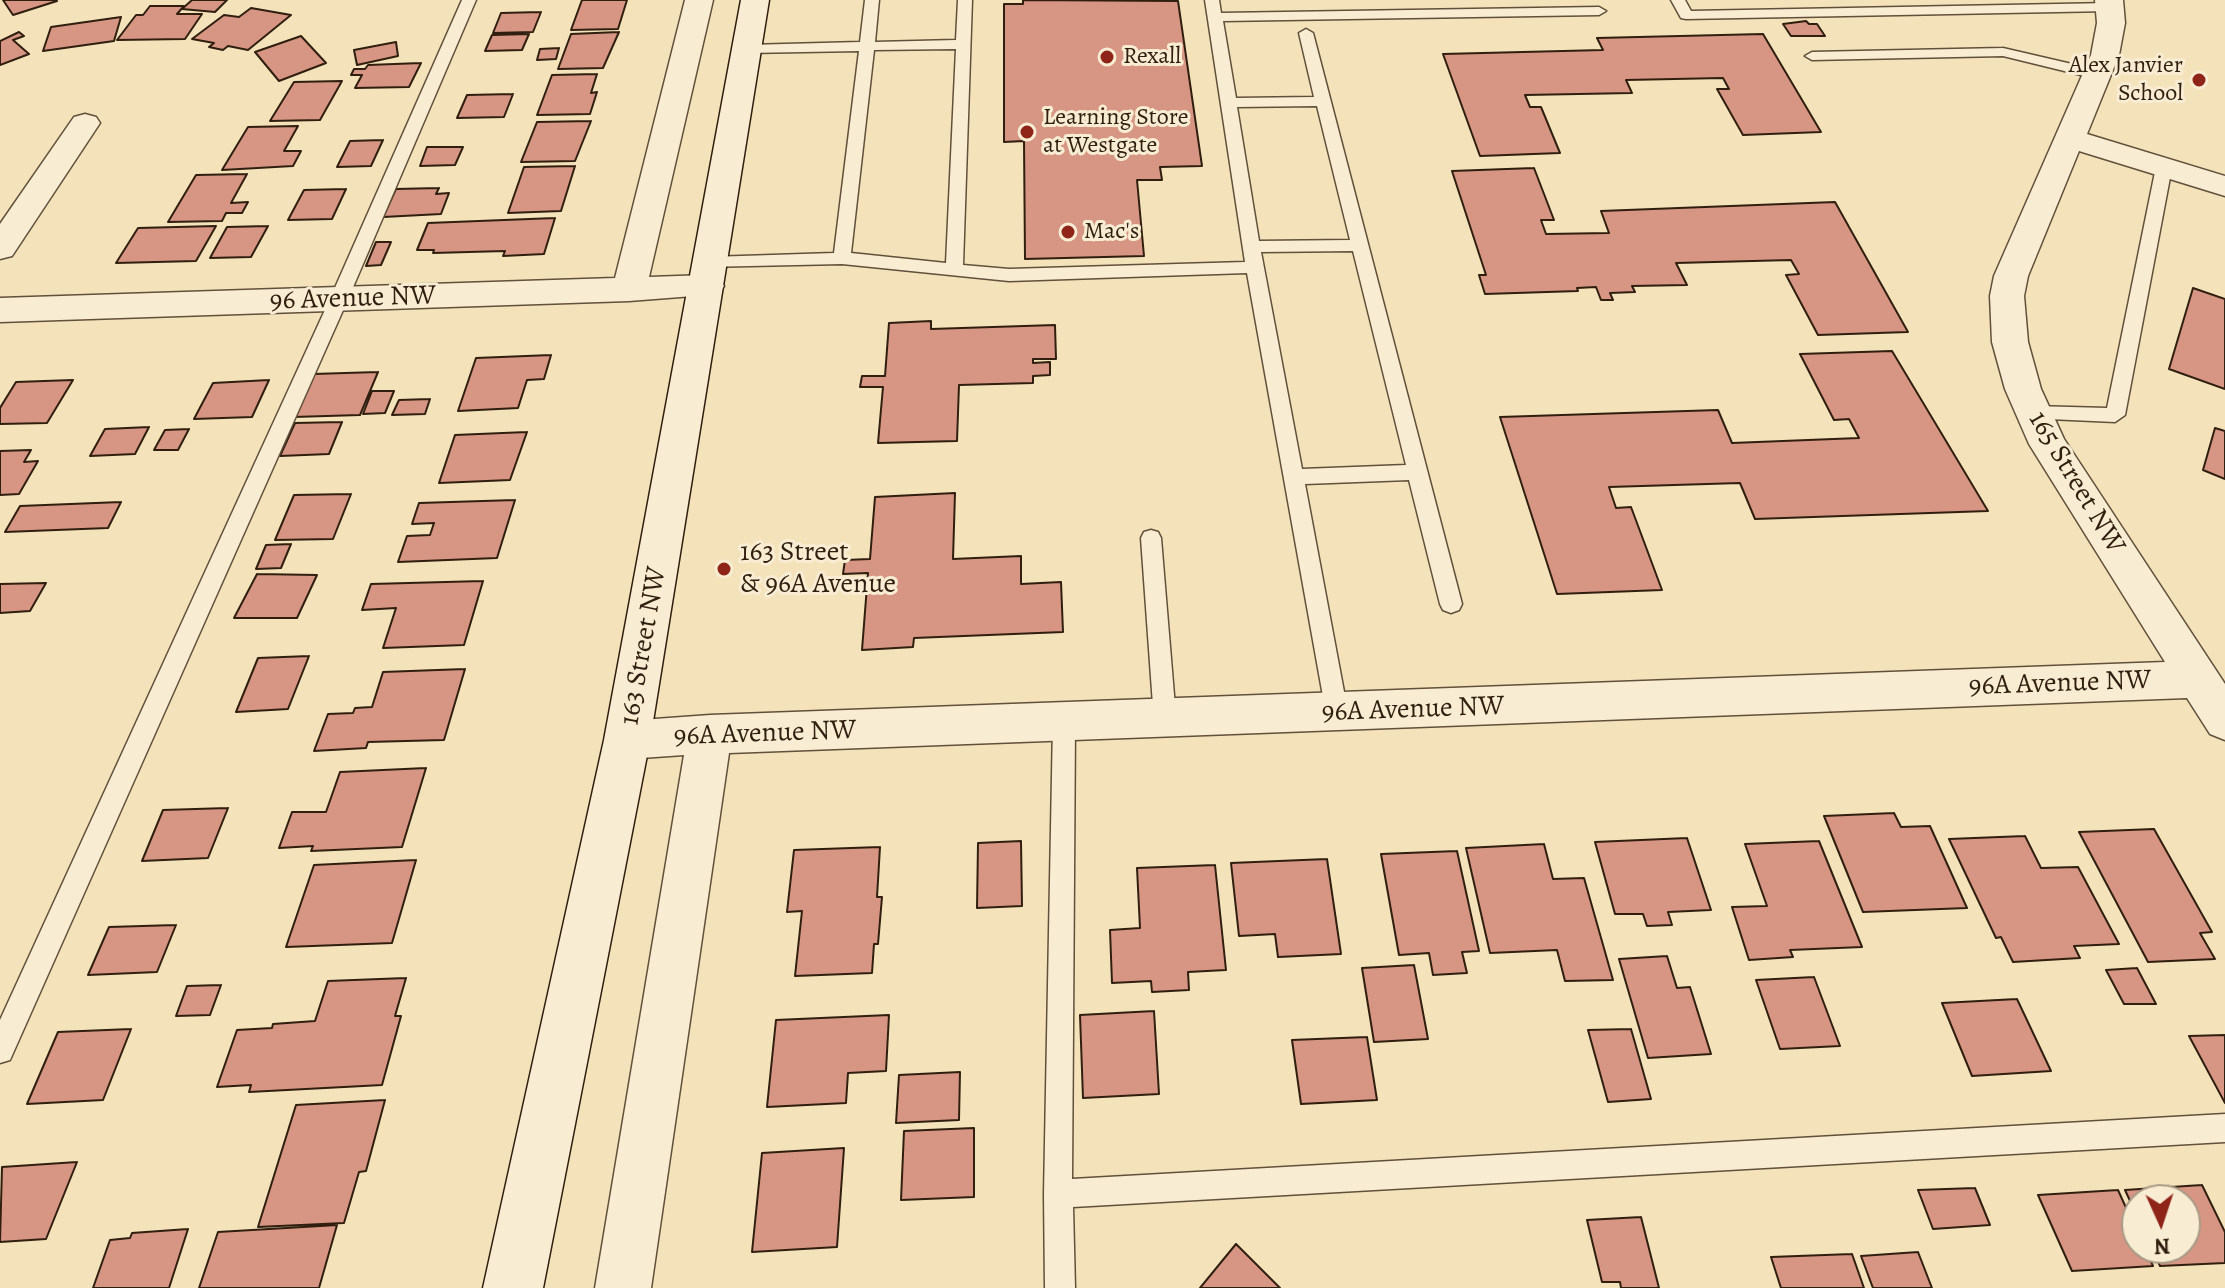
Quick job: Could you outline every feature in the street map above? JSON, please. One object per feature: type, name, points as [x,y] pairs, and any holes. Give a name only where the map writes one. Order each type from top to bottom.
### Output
[{"type":"main road","name":"163 Street NW","points":[[513,1288],[627,740],[755,0]]},
{"type":"street","points":[[629,290],[699,0]]},
{"type":"street","name":"165 Street NW","points":[[2110,3],[2109,39],[2097,74],[2011,276],[2007,296],[2010,342],[2033,413],[2055,454],[2225,721]]},
{"type":"street","points":[[0,248],[85,123]]},
{"type":"street","points":[[2068,138],[2225,186]]},
{"type":"street","name":"96 Avenue NW","points":[[0,310],[629,290],[708,274]]},
{"type":"street","name":"96A Avenue NW","points":[[627,740],[710,734],[2198,679]]},
{"type":"street","points":[[623,1288],[710,734]]},
{"type":"lane","points":[[0,1050],[339,299],[469,0]]},
{"type":"lane","points":[[842,258],[872,0]]},
{"type":"lane","points":[[954,269],[965,0]]},
{"type":"lane","points":[[1288,0],[1291,16]]},
{"type":"lane","points":[[1678,0],[1686,15],[1773,7],[2110,3]]},
{"type":"lane","points":[[1337,713],[1253,257],[1214,9],[1291,16],[1376,7],[1560,6],[1599,11]]},
{"type":"lane","points":[[1306,33],[1451,604]]},
{"type":"lane","points":[[747,49],[963,44]]},
{"type":"lane","points":[[1812,56],[2003,52],[2097,74]]},
{"type":"lane","points":[[1229,103],[1323,101]]},
{"type":"lane","points":[[2033,413],[2115,415],[2164,167]]},
{"type":"lane","points":[[708,274],[842,258],[1009,275],[1253,257],[1359,245]]},
{"type":"lane","points":[[1293,477],[1417,472]]},
{"type":"lane","points":[[1151,538],[1165,719]]},
{"type":"lane","points":[[1060,1288],[1058,1194],[1064,723]]},
{"type":"lane","points":[[1058,1194],[2225,1128]]},
{"type":"building","points":[[3,0],[56,0],[57,1],[13,15]]},
{"type":"building","points":[[192,0],[227,0],[215,12],[182,9]]},
{"type":"building","points":[[582,0],[627,0],[618,29],[571,30]]},
{"type":"building","points":[[1023,0],[1178,1],[1202,166],[1160,167],[1162,180],[1137,180],[1144,256],[1025,259],[1024,141],[1004,142],[1004,4],[1023,4]]},
{"type":"building","points":[[150,6],[184,6],[177,14],[202,14],[185,39],[117,40],[136,15],[143,15]]},
{"type":"building","points":[[251,8],[291,15],[248,50],[228,46],[223,50],[209,47],[214,43],[192,39],[224,15],[239,17]]},
{"type":"building","points":[[541,12],[533,32],[493,33],[501,13]]},
{"type":"building","points":[[121,17],[114,41],[43,51],[51,27]]},
{"type":"building","points":[[1806,21],[1817,24],[1825,36],[1791,36],[1783,24]]},
{"type":"building","points":[[19,32],[24,36],[13,40],[29,54],[0,65],[0,41]]},
{"type":"building","points":[[619,32],[603,68],[558,69],[571,34]]},
{"type":"building","points":[[529,34],[522,50],[485,51],[492,35]]},
{"type":"building","points":[[1763,34],[1821,132],[1743,135],[1717,89],[1729,89],[1723,78],[1626,80],[1632,93],[1525,95],[1530,107],[1541,107],[1560,153],[1480,156],[1443,54],[1603,50],[1597,38]]},
{"type":"building","points":[[301,36],[326,63],[279,81],[255,52]]},
{"type":"building","points":[[396,42],[398,56],[357,65],[354,50]]},
{"type":"building","points":[[559,48],[556,59],[537,60],[540,49]]},
{"type":"building","points":[[421,63],[409,87],[355,88],[362,75],[351,75],[354,69],[365,69],[368,65]]},
{"type":"building","points":[[597,74],[591,93],[597,92],[590,114],[537,115],[552,75]]},
{"type":"building","points":[[342,81],[320,120],[270,121],[294,82]]},
{"type":"building","points":[[513,94],[504,117],[457,118],[467,95]]},
{"type":"building","points":[[591,121],[575,161],[521,162],[537,122]]},
{"type":"building","points":[[298,126],[284,151],[301,151],[293,166],[222,170],[248,127]]},
{"type":"building","points":[[383,140],[371,166],[337,167],[350,141]]},
{"type":"building","points":[[427,147],[463,147],[455,165],[420,166]]},
{"type":"building","points":[[575,166],[561,211],[508,213],[524,167]]},
{"type":"building","points":[[1534,168],[1554,220],[1541,220],[1546,234],[1609,233],[1601,211],[1835,202],[1908,332],[1818,335],[1786,275],[1799,274],[1791,260],[1676,263],[1687,285],[1632,286],[1635,292],[1610,293],[1613,300],[1601,300],[1596,287],[1577,288],[1578,291],[1485,294],[1479,275],[1486,275],[1452,171]]},
{"type":"building","points":[[247,174],[231,203],[248,202],[242,213],[226,213],[222,221],[168,222],[196,175]]},
{"type":"building","points":[[439,188],[436,194],[449,193],[441,214],[383,217],[396,189]]},
{"type":"building","points":[[346,189],[332,219],[288,220],[304,190]]},
{"type":"building","points":[[555,218],[544,254],[503,256],[505,251],[433,253],[434,250],[417,250],[428,223]]},
{"type":"building","points":[[216,226],[196,261],[116,263],[138,228]]},
{"type":"building","points":[[268,226],[251,257],[210,258],[227,227]]},
{"type":"building","points":[[376,242],[391,242],[381,265],[366,266]]},
{"type":"building","points":[[2193,288],[2225,299],[2225,389],[2169,369]]},
{"type":"building","points":[[931,321],[931,329],[1055,325],[1056,359],[1033,359],[1033,363],[1050,362],[1050,375],[1033,376],[1033,383],[959,385],[957,441],[878,443],[883,387],[860,387],[862,376],[885,376],[889,323]]},
{"type":"building","points":[[1892,351],[1988,511],[1755,519],[1740,483],[1609,487],[1616,508],[1631,507],[1662,590],[1557,594],[1500,417],[1718,410],[1732,443],[1859,438],[1849,419],[1834,420],[1800,354]]},
{"type":"building","points":[[551,355],[544,379],[527,380],[518,408],[458,411],[476,358]]},
{"type":"building","points":[[378,372],[360,415],[293,417],[313,374]]},
{"type":"building","points":[[73,380],[47,423],[0,424],[0,408],[16,382]]},
{"type":"building","points":[[269,380],[252,417],[194,419],[213,383]]},
{"type":"building","points":[[372,391],[394,391],[385,413],[363,414]]},
{"type":"building","points":[[430,399],[425,414],[392,415],[399,400]]},
{"type":"building","points":[[342,422],[329,454],[280,456],[295,423]]},
{"type":"building","points":[[149,427],[135,454],[90,456],[105,429]]},
{"type":"building","points":[[2215,428],[2225,431],[2225,479],[2203,470]]},
{"type":"building","points":[[189,429],[178,450],[154,450],[165,430]]},
{"type":"building","points":[[527,432],[510,480],[439,483],[455,435]]},
{"type":"building","points":[[31,450],[24,462],[38,461],[19,494],[0,495],[0,451]]},
{"type":"building","points":[[955,493],[953,559],[1021,556],[1021,584],[1061,582],[1063,632],[914,638],[913,647],[862,650],[868,573],[843,574],[845,560],[870,559],[875,497]]},
{"type":"building","points":[[351,494],[333,539],[275,540],[294,495]]},
{"type":"building","points":[[515,500],[497,558],[398,562],[407,536],[430,535],[434,523],[412,524],[419,503]]},
{"type":"building","points":[[121,502],[108,528],[5,532],[20,506]]},
{"type":"building","points":[[291,544],[281,568],[256,569],[266,545]]},
{"type":"building","points":[[257,574],[317,575],[297,618],[234,618]]},
{"type":"building","points":[[483,581],[464,645],[383,648],[396,608],[362,610],[371,584]]},
{"type":"building","points":[[46,583],[30,611],[0,613],[0,584]]},
{"type":"building","points":[[309,656],[288,709],[236,712],[258,658]]},
{"type":"building","points":[[465,669],[444,740],[368,742],[366,748],[314,751],[328,714],[353,713],[355,708],[372,707],[383,672]]},
{"type":"building","points":[[426,768],[402,847],[311,851],[313,846],[279,848],[292,812],[326,812],[340,772]]},
{"type":"building","points":[[228,808],[208,858],[142,861],[163,810]]},
{"type":"building","points":[[1894,813],[1901,827],[1930,826],[1967,908],[1863,912],[1824,816]]},
{"type":"building","points":[[2154,829],[2212,932],[2200,933],[2215,959],[2148,962],[2079,832]]},
{"type":"building","points":[[2025,836],[2041,868],[2078,867],[2119,944],[2074,946],[2080,958],[2013,962],[2001,937],[1996,938],[1949,839]]},
{"type":"building","points":[[1687,838],[1711,910],[1668,912],[1672,925],[1647,926],[1643,914],[1615,914],[1595,842]]},
{"type":"building","points":[[1021,841],[1022,906],[977,908],[978,843]]},
{"type":"building","points":[[1819,841],[1862,947],[1790,950],[1793,957],[1749,960],[1732,907],[1767,906],[1745,844]]},
{"type":"building","points":[[1544,844],[1553,879],[1584,878],[1613,980],[1565,981],[1557,950],[1490,953],[1466,848]]},
{"type":"building","points":[[880,847],[877,897],[882,897],[872,973],[795,976],[802,911],[787,912],[794,850]]},
{"type":"building","points":[[1457,851],[1479,951],[1462,952],[1467,973],[1433,975],[1429,953],[1399,955],[1381,854]]},
{"type":"building","points":[[1327,859],[1341,954],[1278,957],[1275,934],[1239,936],[1231,863]]},
{"type":"building","points":[[416,860],[392,943],[286,947],[314,865]]},
{"type":"building","points":[[1215,865],[1226,970],[1188,972],[1189,990],[1152,992],[1151,981],[1112,983],[1110,930],[1140,928],[1137,868]]},
{"type":"building","points":[[176,925],[157,972],[88,975],[109,927]]},
{"type":"building","points":[[1667,956],[1677,988],[1690,987],[1711,1054],[1648,1058],[1619,959]]},
{"type":"building","points":[[1414,965],[1428,1039],[1374,1042],[1362,968]]},
{"type":"building","points":[[2137,968],[2156,1004],[2124,1004],[2106,970]]},
{"type":"building","points":[[1814,977],[1840,1046],[1780,1049],[1756,980]]},
{"type":"building","points":[[406,978],[395,1016],[401,1016],[382,1085],[249,1092],[251,1085],[217,1087],[237,1030],[315,1021],[328,981]]},
{"type":"building","points":[[221,985],[210,1015],[176,1016],[187,986]]},
{"type":"building","points":[[2017,999],[2051,1071],[1972,1076],[1942,1003]]},
{"type":"building","points":[[1154,1011],[1159,1094],[1083,1098],[1080,1015]]},
{"type":"building","points":[[889,1015],[886,1071],[848,1073],[846,1103],[767,1107],[776,1020]]},
{"type":"building","points":[[131,1029],[103,1100],[27,1104],[58,1032]]},
{"type":"building","points":[[1631,1029],[1651,1099],[1608,1102],[1588,1030]]},
{"type":"building","points":[[2225,1035],[2225,1103],[2189,1036]]},
{"type":"building","points":[[1367,1037],[1377,1100],[1301,1104],[1292,1040]]},
{"type":"building","points":[[960,1072],[959,1120],[896,1123],[899,1075]]},
{"type":"building","points":[[385,1100],[366,1171],[359,1172],[344,1223],[258,1227],[296,1105]]},
{"type":"building","points":[[974,1128],[974,1197],[901,1200],[904,1131]]},
{"type":"building","points":[[844,1148],[837,1247],[752,1252],[762,1153]]},
{"type":"building","points":[[77,1162],[46,1239],[0,1242],[2,1167]]},
{"type":"building","points":[[2201,1185],[2225,1232],[2225,1263],[2160,1266],[2201,1264]]},
{"type":"building","points":[[1975,1188],[1990,1225],[1933,1229],[1918,1190]]},
{"type":"building","points":[[2118,1190],[2121,1197],[2121,1264],[2153,1266],[2072,1271],[2038,1195]]},
{"type":"building","points":[[1641,1217],[1659,1288],[1621,1288],[1620,1282],[1602,1282],[1587,1220]]},
{"type":"building","points":[[337,1225],[319,1288],[199,1288],[218,1232]]},
{"type":"building","points":[[188,1229],[169,1288],[93,1288],[110,1240],[130,1238],[132,1233]]},
{"type":"building","points":[[1236,1244],[1280,1288],[1200,1288]]},
{"type":"building","points":[[1918,1252],[1932,1288],[1873,1288],[1861,1256]]},
{"type":"building","points":[[1852,1254],[1864,1288],[1781,1288],[1771,1257]]},
{"type":"place","name":"Rexall","points":[[1107,57]]},
{"type":"place","name":"Alex Janvier School","points":[[2199,80]]},
{"type":"place","name":"Learning Store at Westgate","points":[[1027,132]]},
{"type":"place","name":"Mac's","points":[[1068,232]]},
{"type":"place","name":"163 Street & 96A Avenue","points":[[724,569]]}]
